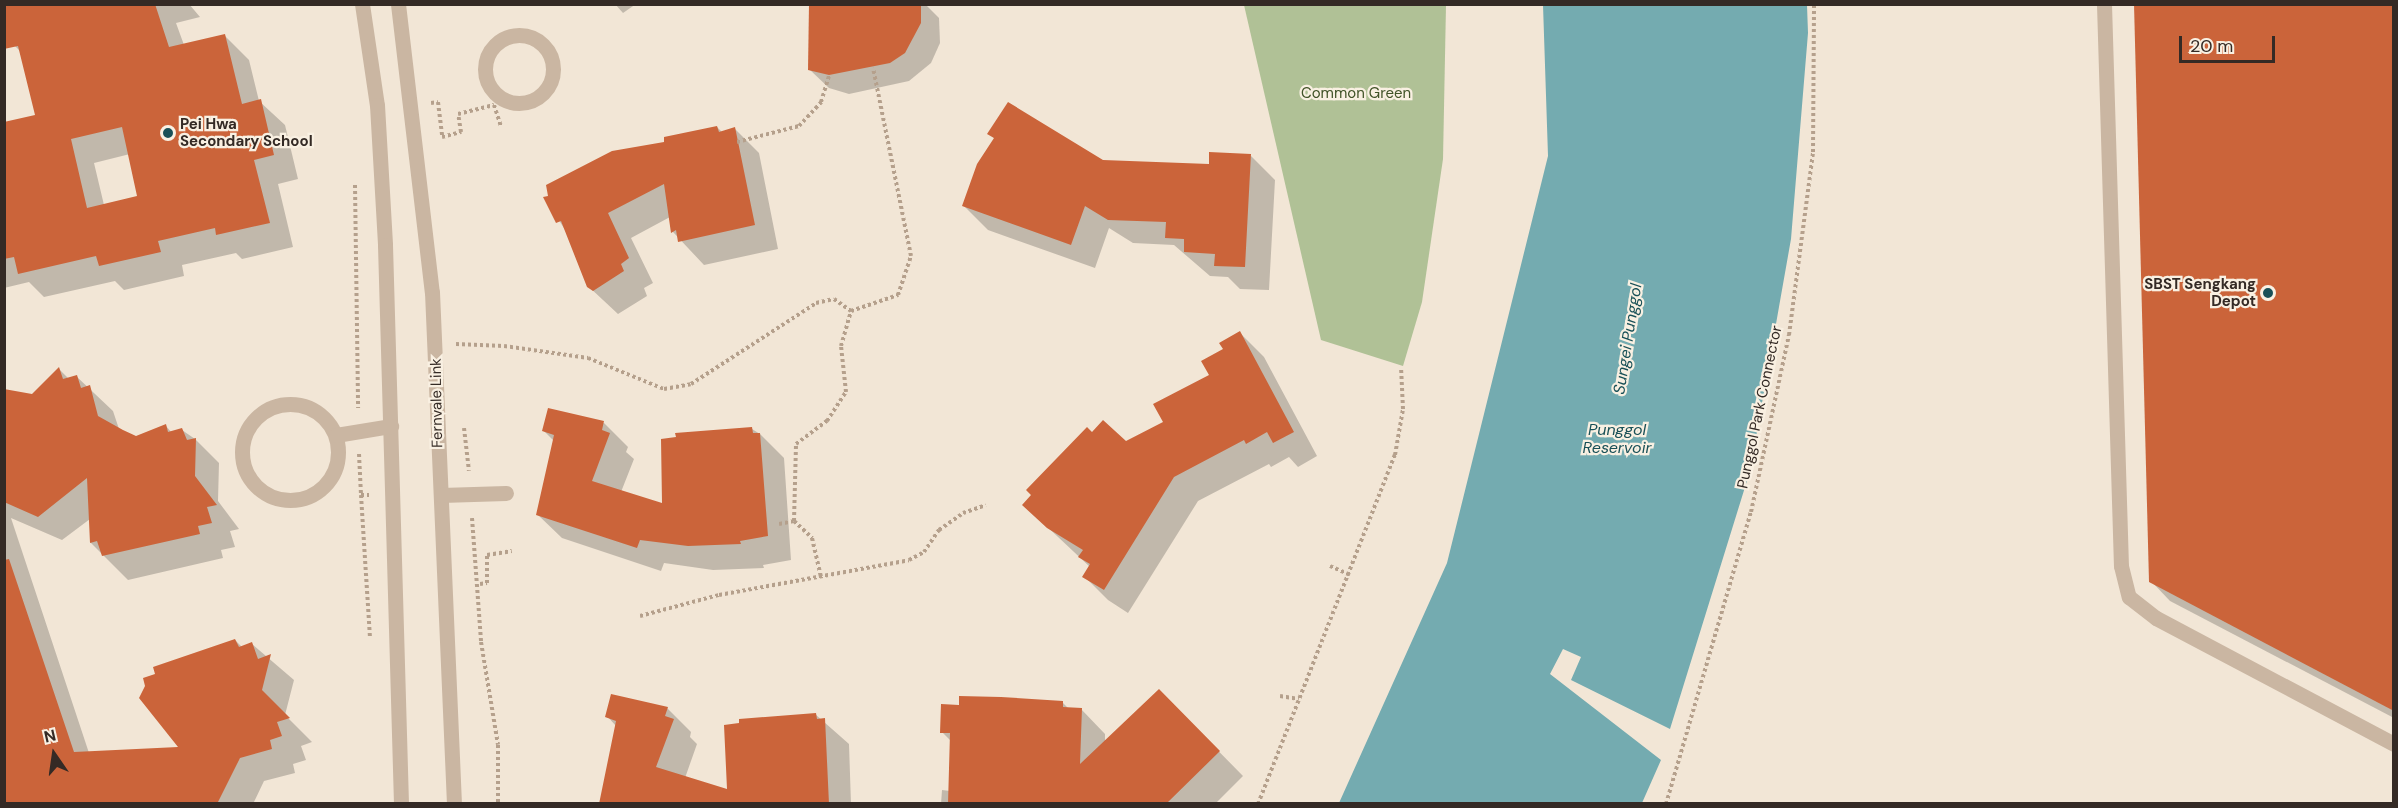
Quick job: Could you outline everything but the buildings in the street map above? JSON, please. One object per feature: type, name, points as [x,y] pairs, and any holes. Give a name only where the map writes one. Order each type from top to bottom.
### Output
[{"type":"street","points":[[363,4],[377,105],[391,426],[401,804]]},
{"type":"street","name":"Fernvale Link","points":[[398,4],[432,292],[454,804]]},
{"type":"street","points":[[2104,4],[2121,566],[2130,597],[2156,618],[2394,744]]},
{"type":"street","points":[[518,34],[536,38],[549,50],[554,66],[551,84],[539,97],[523,103],[505,101],[491,89],[484,73],[489,51],[502,39],[518,34]]},
{"type":"street","points":[[286,403],[308,406],[325,418],[336,435],[339,462],[326,485],[303,499],[276,499],[256,487],[244,468],[243,437],[266,410],[286,403]]},
{"type":"street","points":[[336,435],[391,426]]},
{"type":"street","points":[[441,495],[506,493]]},
{"type":"path","name":"Punggol Park Connector","points":[[1666,804],[1751,512],[1789,335],[1813,152],[1814,4]]},
{"type":"path","points":[[851,311],[898,295],[911,256],[873,68]]},
{"type":"path","points":[[737,142],[799,126],[821,102],[829,75]]},
{"type":"path","points":[[431,103],[438,102],[442,136],[461,132],[458,114],[495,105],[501,126]]},
{"type":"path","points":[[456,345],[504,346],[588,358],[664,389],[691,384],[816,303],[834,299],[851,311]]},
{"type":"path","points":[[821,577],[812,538],[794,521],[796,444],[827,421],[846,392],[841,346],[851,311]]},
{"type":"path","points":[[455,334],[457,356]]},
{"type":"path","points":[[1258,804],[1350,575],[1395,455],[1403,410],[1401,367]]},
{"type":"path","points":[[464,425],[480,584],[481,642],[498,745],[498,804]]},
{"type":"path","points":[[640,616],[719,595],[909,560],[924,552],[939,530],[963,513],[986,505]]},
{"type":"path","points":[[779,524],[794,521]]},
{"type":"path","points":[[480,584],[487,583],[487,555],[512,551]]},
{"type":"path","points":[[1330,566],[1350,575]]},
{"type":"path","points":[[1280,696],[1299,699]]},
{"type":"green space","name":"Common Green","points":[[1244,5],[1446,5],[1443,159],[1422,302],[1403,366],[1321,340]]},
{"type":"water","name":"Punggol Reservoir","points":[[1543,5],[1807,5],[1808,33],[1791,239],[1750,471],[1670,729],[1571,680],[1581,657],[1563,649],[1550,674],[1661,760],[1642,803],[1339,803],[1447,563],[1548,156]]},
{"type":"place","name":"Pei Hwa Secondary School","points":[[168,133]]},
{"type":"place","name":"SBST Sengkang Depot","points":[[2268,293]]},
{"type":"water label","name":"Sungei Punggol","points":[[1628,339]]}]
